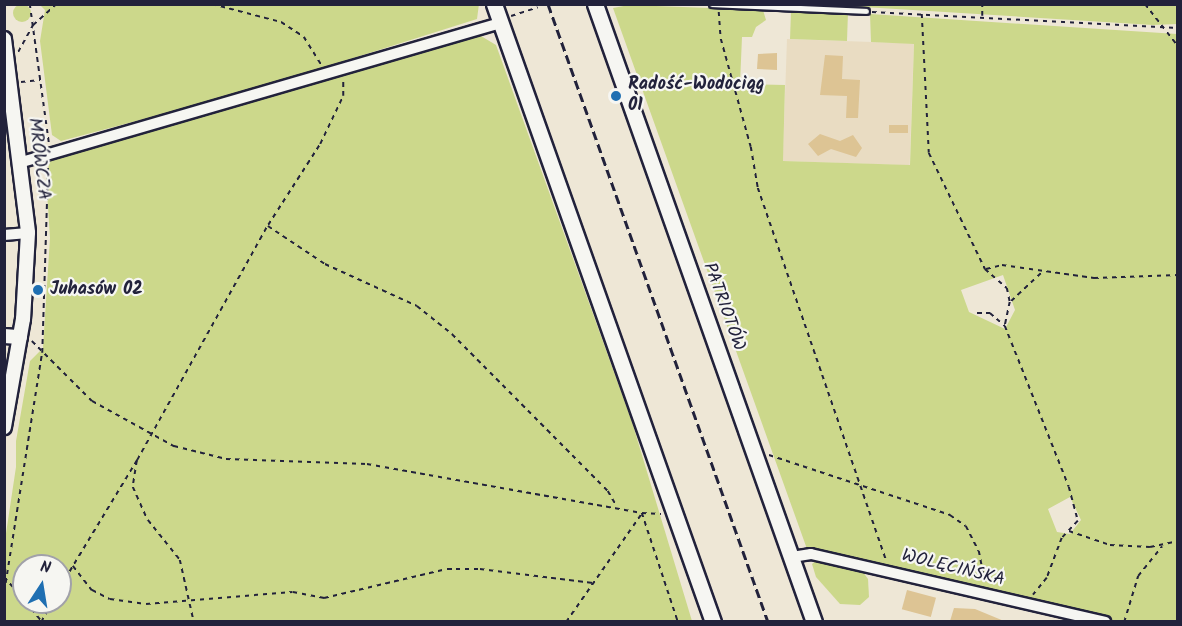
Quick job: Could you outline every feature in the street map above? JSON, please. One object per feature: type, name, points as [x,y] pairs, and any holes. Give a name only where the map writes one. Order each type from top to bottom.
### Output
[{"type":"main road","points":[[494,4],[712,621]]},
{"type":"main road","name":"PATRIOTÓW","points":[[599,6],[814,621]]},
{"type":"street","points":[[22,162],[501,23]]},
{"type":"street","name":"MRÓWCZA","points":[[4,39],[7,83],[22,162],[28,233],[24,338],[4,427]]},
{"type":"street","points":[[4,235],[28,233]]},
{"type":"street","points":[[4,336],[24,338]]},
{"type":"street","name":"WOLĘCIŃSKA","points":[[792,556],[811,554],[889,570],[1025,605],[1105,621]]},
{"type":"lane","points":[[712,4],[866,11]]},
{"type":"path","points":[[4,592],[42,352],[47,242],[45,178],[50,154],[30,4]]},
{"type":"path","points":[[15,55],[26,43],[33,25],[56,4]]},
{"type":"path","points":[[212,4],[281,22],[304,37],[326,74]]},
{"type":"path","points":[[982,4],[982,16]]},
{"type":"path","points":[[1145,4],[1178,46]]},
{"type":"path","points":[[718,5],[721,39],[758,188],[889,570]]},
{"type":"path","points":[[501,23],[513,14],[538,7]]},
{"type":"path","points":[[866,11],[1178,28]]},
{"type":"path","points":[[922,14],[929,153],[986,269],[1002,281],[1010,302]]},
{"type":"path","points":[[342,69],[343,96],[320,144],[268,225],[137,460],[72,565],[92,590],[110,599],[167,605],[188,601],[293,592],[324,598],[447,569],[480,569],[593,583]]},
{"type":"path","points":[[7,83],[40,80]]},
{"type":"path","points":[[268,225],[325,264],[417,306],[452,334],[608,491],[616,505]]},
{"type":"path","points":[[986,269],[1002,265],[1094,278],[1178,275]]},
{"type":"path","points":[[1005,326],[1010,302],[1018,290],[1043,271]]},
{"type":"path","points":[[976,313],[990,313],[1005,326],[1069,487],[1078,521],[1062,538],[1047,578],[1025,605]]},
{"type":"path","points":[[24,338],[42,352],[92,401],[174,446],[226,459],[367,464],[616,505],[642,513],[675,517]]},
{"type":"path","points":[[769,455],[933,507],[966,526],[983,565],[983,595]]},
{"type":"path","points":[[137,460],[133,487],[148,520],[180,560],[194,621]]},
{"type":"path","points":[[566,621],[642,513]]},
{"type":"path","points":[[642,513],[678,621]]},
{"type":"path","points":[[1068,530],[1110,545],[1163,545],[1178,541]]},
{"type":"path","points":[[1124,621],[1138,576],[1163,545]]},
{"type":"shaded area","points":[[787,39],[914,43],[910,165],[783,161]]},
{"type":"green space","points":[[18,4],[26,4],[31,9],[29,20],[18,22],[13,17],[13,9]]},
{"type":"green space","points":[[479,4],[477,19],[249,91],[61,141],[52,135],[40,41],[45,10],[40,5]]},
{"type":"green space","points":[[629,5],[763,10],[766,20],[756,27],[752,37],[742,37],[740,84],[785,85],[783,161],[910,165],[914,44],[871,42],[870,14],[1177,34],[1177,621],[1114,621],[807,549],[613,8]],"holes":[[[1003,275],[1015,310],[1005,329],[969,312],[961,290]],[[1070,497],[1081,520],[1070,534],[1057,532],[1048,509]]]},
{"type":"green space","points":[[831,5],[1177,5],[1177,24],[1153,25]]},
{"type":"green space","points":[[791,11],[848,13],[847,41],[790,39]]},
{"type":"green space","points":[[481,36],[496,45],[632,422],[692,621],[5,621],[5,540],[16,467],[16,441],[30,361],[43,348],[50,238],[46,176],[50,161]]},
{"type":"green space","points":[[818,559],[863,572],[868,579],[869,597],[860,605],[840,604],[816,577],[812,564]]},
{"type":"building","points":[[777,53],[777,70],[757,69],[758,54]]},
{"type":"building","points":[[825,55],[843,56],[842,79],[860,80],[858,118],[846,118],[847,96],[820,95]]},
{"type":"building","points":[[889,125],[908,125],[908,133],[889,133]]},
{"type":"building","points":[[820,134],[840,141],[853,135],[862,148],[856,157],[831,149],[818,156],[808,144]]},
{"type":"building","points":[[907,590],[936,598],[931,617],[902,609]]},
{"type":"building","points":[[954,608],[975,609],[1004,621],[950,621]]},
{"type":"railway","points":[[548,4],[768,622]]},
{"type":"place","name":"Radość-Wodociąg 01","points":[[616,96]]},
{"type":"place","name":"Juhasów 02","points":[[38,290]]}]
